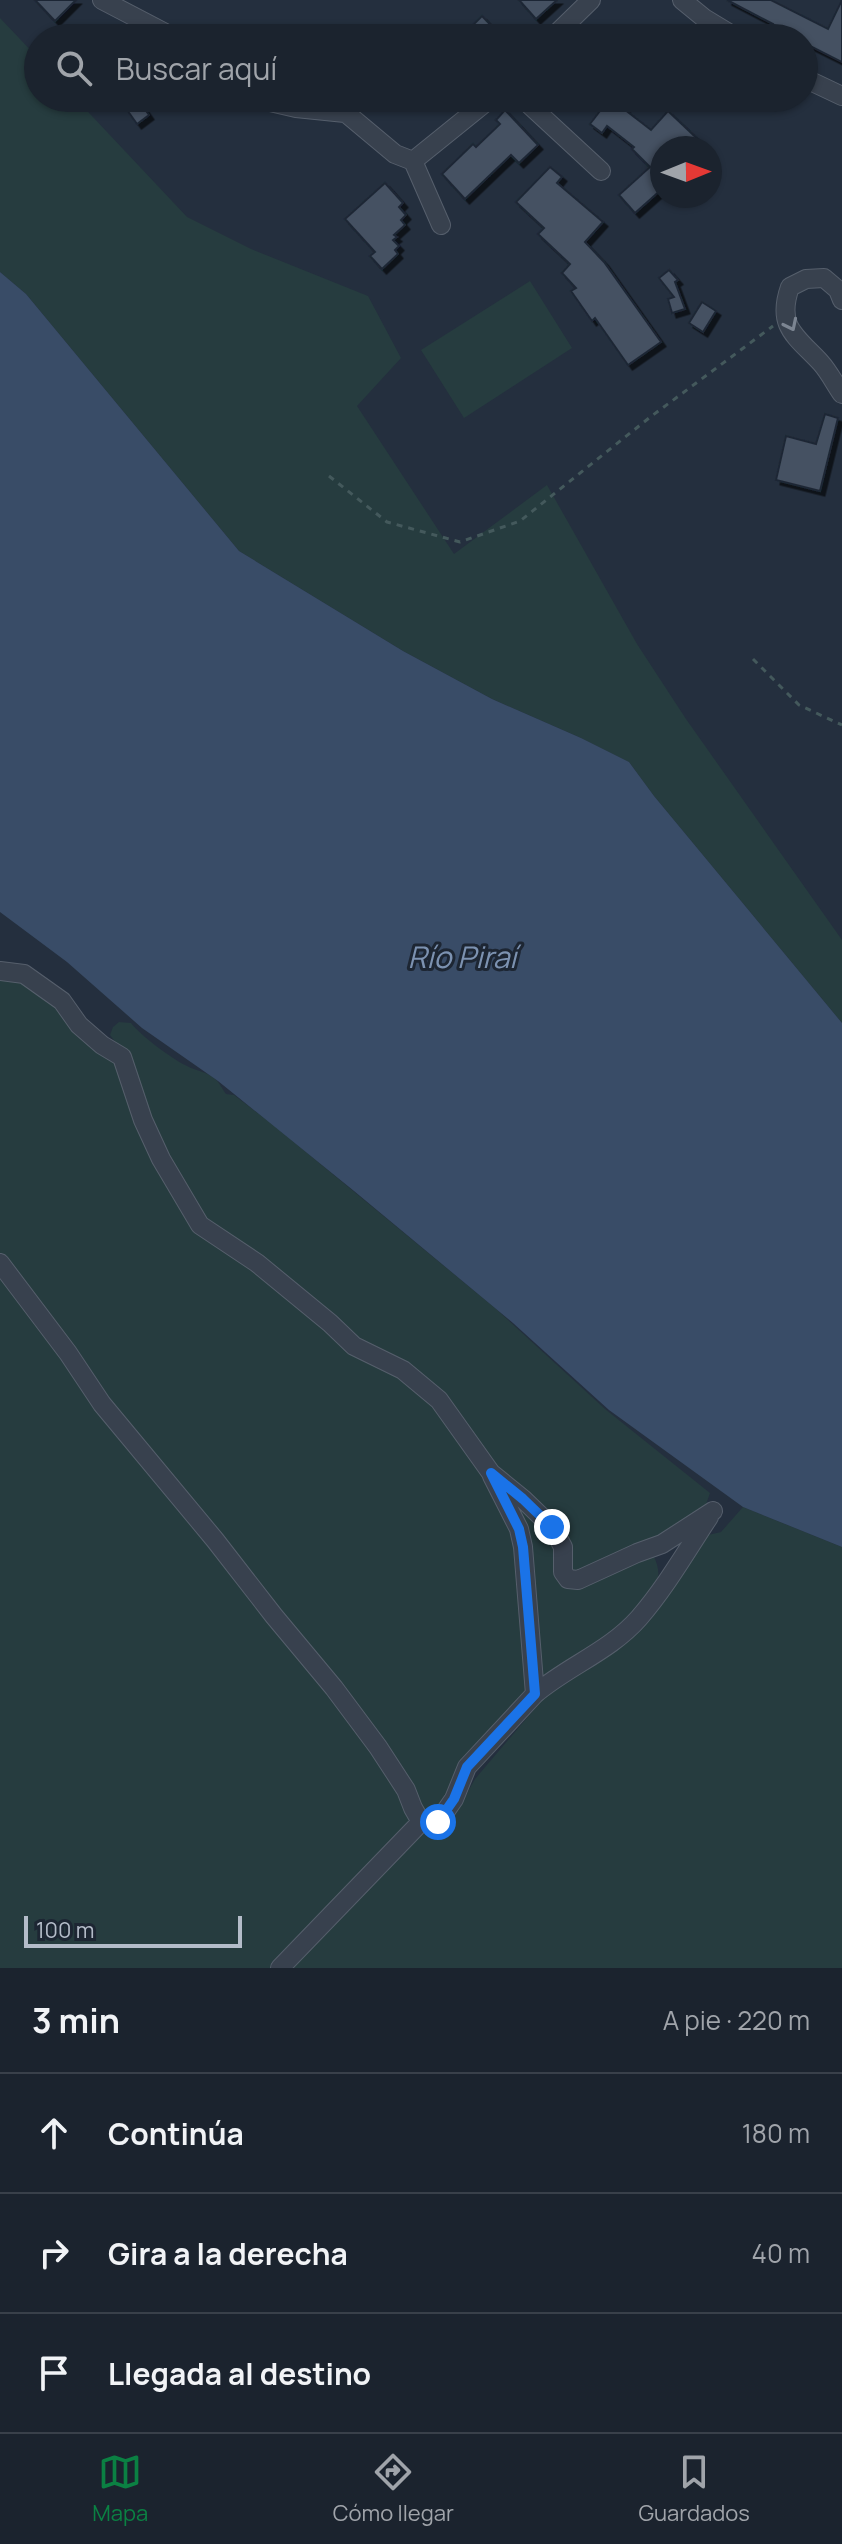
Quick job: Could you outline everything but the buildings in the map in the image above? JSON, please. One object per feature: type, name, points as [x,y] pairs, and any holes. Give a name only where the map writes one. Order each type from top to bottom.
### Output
[{"type":"street","points":[[102,0],[148,24]]},
{"type":"street","points":[[566,24],[591,0]]},
{"type":"street","points":[[682,0],[714,24]]},
{"type":"street","points":[[818,85],[842,96]]},
{"type":"street","points":[[335,112],[345,113],[395,154],[413,161],[441,225]]},
{"type":"street","points":[[413,161],[474,112]]},
{"type":"street","points":[[537,112],[601,171]]},
{"type":"street","points":[[842,300],[838,290],[824,278],[806,279],[790,287],[784,304],[790,329],[823,364],[842,394]]},
{"type":"street","points":[[0,971],[24,974],[62,1001],[79,1025],[122,1057],[143,1120],[161,1159],[200,1225],[257,1263],[354,1346],[403,1370],[439,1400],[491,1473],[519,1529],[535,1694]]},
{"type":"street","points":[[0,1263],[102,1404],[334,1688],[406,1790],[421,1822]]},
{"type":"street","points":[[280,1968],[421,1822],[438,1822],[454,1799],[467,1767],[535,1694],[546,1684],[580,1665],[638,1619],[713,1511],[662,1544],[578,1580],[568,1579],[563,1572],[563,1547],[552,1527],[491,1473]]},
{"type":"path","points":[[329,476],[387,522],[460,542],[520,521],[649,418],[785,316]]},
{"type":"path","points":[[753,659],[799,705],[842,725]]},
{"type":"green space","points":[[0,18],[24,43],[24,112],[88,112],[187,217],[251,249],[368,296],[401,358],[357,406],[454,554],[547,485],[637,644],[686,719],[842,940],[842,1023],[629,762],[492,699],[403,651],[239,551],[26,294],[0,272]]},
{"type":"green space","points":[[530,281],[572,348],[464,418],[421,350]]},
{"type":"green space","points":[[0,976],[21,978],[117,1058],[184,1208],[385,1366],[437,1403],[513,1523],[533,1687],[452,1780],[443,1810],[427,1816],[0,1254]]},
{"type":"green space","points":[[119,1022],[131,1023],[173,1058],[212,1076],[226,1094],[234,1095],[272,1124],[495,1308],[605,1409],[710,1493],[702,1516],[572,1578],[564,1547],[477,1447],[377,1352],[203,1223],[164,1155],[122,1051],[110,1035]]},
{"type":"green space","points":[[0,1270],[283,1635],[399,1790],[401,1802],[414,1821],[276,1968],[0,1968]]},
{"type":"green space","points":[[499,1483],[552,1530],[562,1575],[653,1555],[658,1569],[652,1595],[633,1617],[541,1685],[529,1583]]},
{"type":"green space","points":[[743,1507],[842,1547],[842,1968],[287,1968],[418,1834],[447,1829],[475,1779],[543,1699],[577,1676],[704,1536],[721,1532]]},
{"type":"water","name":"Río Piraí","points":[[0,272],[26,294],[239,551],[403,651],[492,699],[629,762],[842,1023],[842,1547],[743,1507],[609,1410],[513,1323],[354,1191],[218,1081],[142,1028],[67,962],[0,912]]},
{"type":"route","points":[[438,1822],[454,1799],[467,1767],[535,1694],[523,1547],[519,1529],[491,1473],[552,1527]]}]
